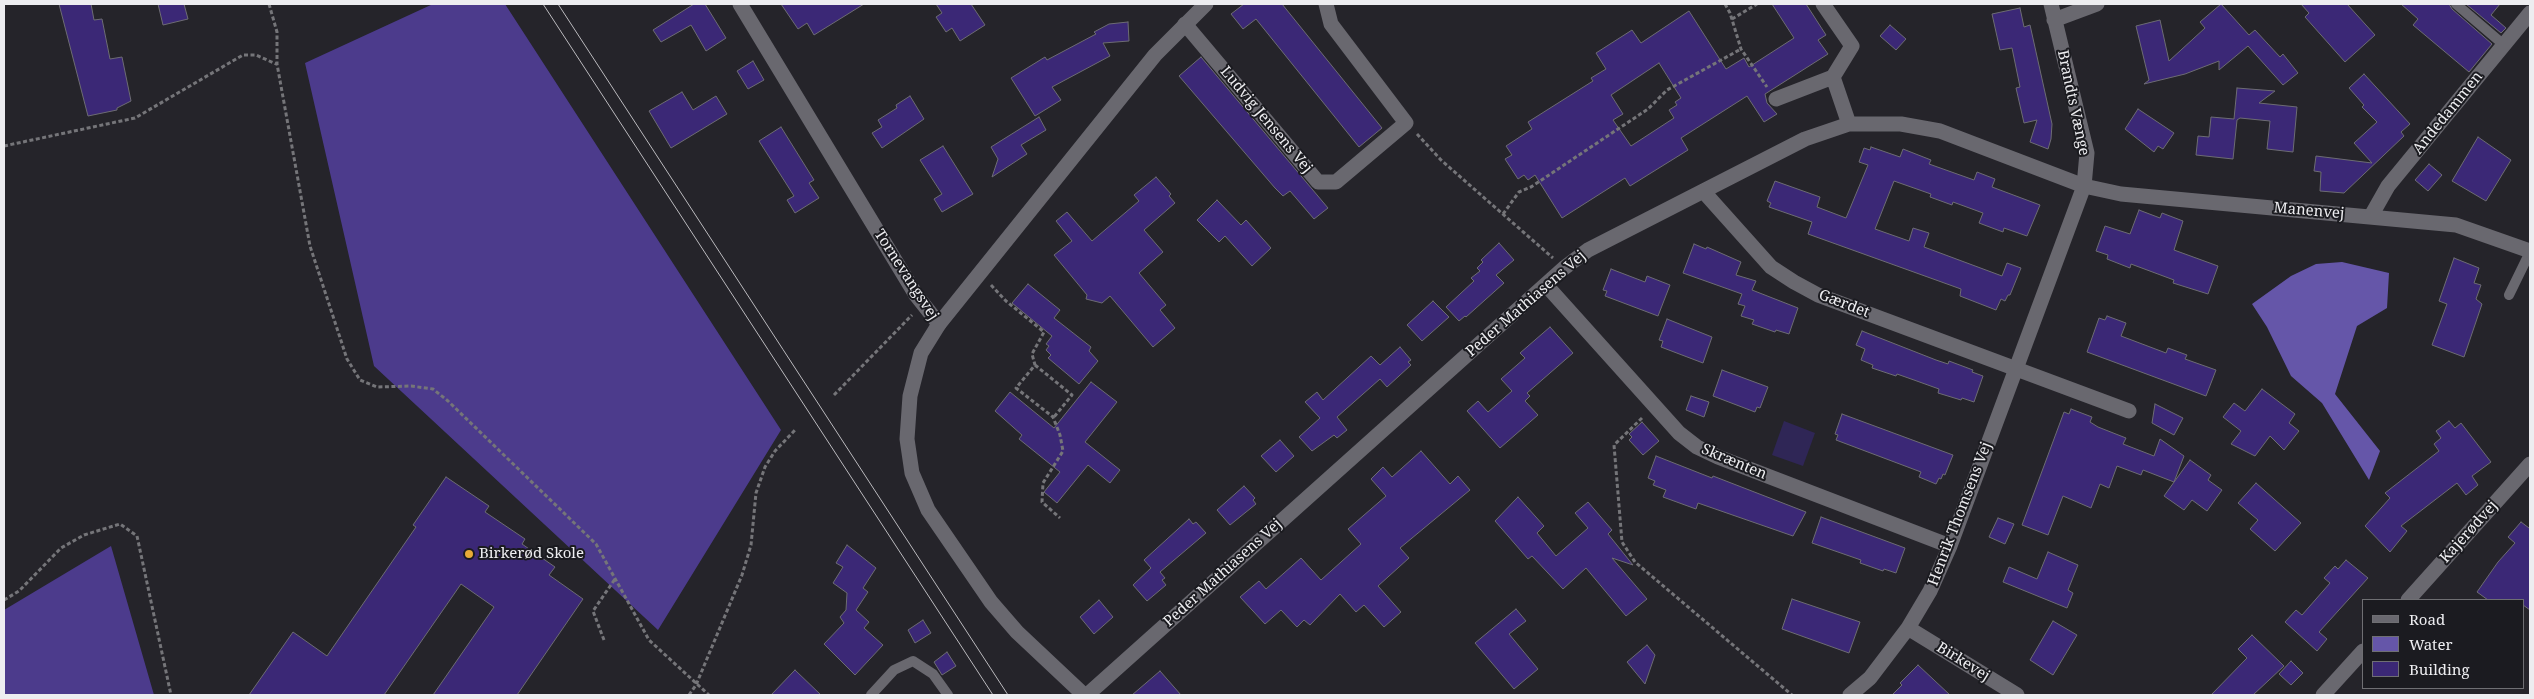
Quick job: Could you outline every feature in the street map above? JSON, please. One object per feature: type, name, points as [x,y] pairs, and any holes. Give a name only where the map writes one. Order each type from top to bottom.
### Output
[{"type":"street","name":"Tornevangsvej","points":[[740,4],[923,304],[939,324],[921,353],[910,396],[907,439],[912,473],[928,510],[991,602],[1017,632],[1085,695]]},
{"type":"street","points":[[1326,4],[1331,24],[1406,123]]},
{"type":"street","points":[[1776,99],[1833,77],[1852,46],[1823,4]]},
{"type":"street","name":"Brandts Vænge","points":[[2050,4],[2086,153],[2084,186]]},
{"type":"street","points":[[2054,20],[2097,4]]},
{"type":"street","name":"Ludvig Jensens Vej","points":[[939,324],[1155,55],[1194,11],[1318,182],[1336,182],[1406,123]]},
{"type":"street","name":"Andedammen","points":[[2371,216],[2388,186],[2530,13]]},
{"type":"street","points":[[1833,77],[1849,124]]},
{"type":"street","name":"Peder Mathiasens Vej","points":[[1085,695],[1564,268],[1588,250],[1805,139],[1849,124],[1901,124],[1940,131],[2084,186]]},
{"type":"street","name":"Manenvej","points":[[2084,186],[2121,194],[2456,225],[2530,251]]},
{"type":"street","name":"Henrik Thomsens Vej","points":[[1850,695],[1870,678],[1908,628],[1930,591],[1950,546],[2084,186]]},
{"type":"street","name":"Gærdet","points":[[1703,191],[1771,267],[1794,282],[1818,295],[2016,369]]},
{"type":"street","name":"Skrænten","points":[[1546,285],[1679,433],[1697,447],[1718,457],[1950,546]]},
{"type":"street","points":[[2016,369],[2129,411]]},
{"type":"street","name":"Kajerødvej","points":[[2409,599],[2530,464]]},
{"type":"street","name":"Birkevej","points":[[1908,628],[2017,695]]},
{"type":"street","points":[[2323,695],[2362,652]]},
{"type":"lane","points":[[2456,4],[2504,45]]},
{"type":"lane","points":[[2508,295],[2530,251]]},
{"type":"lane","points":[[871,695],[894,670],[913,661],[933,674],[948,695]]},
{"type":"path","points":[[269,4],[277,32],[277,64],[310,246],[347,359],[360,380],[377,387],[433,389],[448,400],[596,544],[649,640],[709,695]]},
{"type":"path","points":[[1724,4],[1732,19],[1741,48],[1776,99]]},
{"type":"path","points":[[1732,19],[1757,4]]},
{"type":"path","points":[[1503,214],[1519,192],[1531,187],[1648,109],[1667,90],[1741,48]]},
{"type":"path","points":[[4,146],[135,118],[243,55],[256,55],[277,64]]},
{"type":"path","points":[[1406,123],[1441,160],[1564,268]]},
{"type":"path","points":[[980,273],[1006,301],[1044,332],[1032,354],[1035,365],[1072,395],[1054,417]]},
{"type":"path","points":[[834,395],[888,342],[923,304]]},
{"type":"path","points":[[1035,365],[1016,388],[1054,417],[1063,451],[1043,483],[1042,502],[1060,518]]},
{"type":"path","points":[[1655,406],[1614,445],[1622,542],[1635,562],[1792,695]]},
{"type":"path","points":[[688,695],[696,685],[742,575],[751,545],[756,493],[765,467],[775,451],[796,429]]},
{"type":"path","points":[[4,600],[19,591],[61,548],[84,535],[120,524],[138,536],[171,695]]},
{"type":"path","points":[[604,640],[593,611],[615,579]]},
{"type":"shaded area","points":[[433,4],[505,4],[781,430],[658,630],[374,366],[305,63]]},
{"type":"shaded area","points":[[1784,421],[1815,433],[1803,466],[1772,455]]},
{"type":"shaded area","points":[[111,546],[154,695],[4,695],[4,610]]},
{"type":"water","points":[[2342,262],[2389,273],[2387,308],[2357,326],[2335,394],[2380,451],[2369,480],[2322,403],[2291,376],[2267,327],[2252,304],[2291,276],[2316,264]]},
{"type":"building","points":[[59,4],[91,4],[94,20],[102,19],[110,59],[122,57],[131,101],[117,108],[117,110],[88,116]]},
{"type":"building","points":[[158,4],[184,4],[188,19],[163,25]]},
{"type":"building","points":[[694,4],[705,4],[726,38],[706,51],[691,25],[661,42],[653,30]]},
{"type":"building","points":[[781,4],[864,4],[814,35],[807,23],[798,29]]},
{"type":"building","points":[[936,4],[971,4],[985,25],[960,41],[952,28],[946,32],[936,17],[942,13]]},
{"type":"building","points":[[1244,4],[1282,4],[1382,128],[1359,147],[1256,19],[1243,29],[1231,14]]},
{"type":"building","points":[[1772,4],[1806,4],[1826,35],[1818,40],[1828,54],[1765,94],[1767,103],[1777,114],[1764,122],[1747,96],[1681,138],[1688,150],[1630,186],[1625,178],[1562,218],[1535,175],[1528,180],[1524,175],[1518,179],[1505,159],[1512,155],[1506,146],[1532,129],[1528,122],[1593,81],[1591,78],[1606,69],[1596,53],[1632,30],[1641,43],[1689,11],[1726,69],[1744,58],[1749,67],[1794,38]],"holes":[[[1659,63],[1681,98],[1675,102],[1677,105],[1669,110],[1674,118],[1631,146],[1613,120],[1623,114],[1611,95]]]},
{"type":"building","points":[[2221,4],[2249,35],[2255,30],[2280,57],[2283,54],[2298,73],[2283,85],[2248,46],[2219,70],[2219,61],[2185,74],[2144,84],[2149,80],[2136,26],[2160,20],[2169,61],[2205,28],[2200,22]]},
{"type":"building","points":[[2301,4],[2347,4],[2375,35],[2345,62],[2305,17],[2309,13]]},
{"type":"building","points":[[2401,4],[2449,4],[2452,9],[2492,44],[2469,72],[2413,25],[2418,19]]},
{"type":"building","points":[[2466,4],[2500,4],[2491,15],[2506,28],[2501,33]]},
{"type":"building","points":[[2020,8],[2024,27],[2030,25],[2052,124],[2048,149],[2030,142],[2037,120],[2024,123],[2016,88],[2020,87],[2012,48],[2000,50],[1992,14]]},
{"type":"building","points":[[1128,22],[1129,41],[1103,43],[1110,56],[1052,87],[1061,100],[1035,116],[1011,78],[1045,57],[1047,60],[1096,34],[1094,32],[1109,24]]},
{"type":"building","points":[[1890,25],[1906,39],[1896,50],[1880,36]]},
{"type":"building","points":[[1201,57],[1328,208],[1314,219],[1290,191],[1283,196],[1275,188],[1179,76]]},
{"type":"building","points":[[753,61],[764,80],[748,89],[737,71]]},
{"type":"building","points":[[2364,74],[2410,124],[2401,132],[2404,136],[2344,193],[2320,191],[2321,172],[2314,171],[2316,156],[2372,163],[2354,143],[2377,122],[2362,107],[2364,105],[2349,88]]},
{"type":"building","points":[[2237,88],[2275,91],[2259,103],[2297,107],[2293,152],[2267,149],[2270,121],[2240,118],[2237,120],[2233,159],[2196,155],[2198,136],[2209,137],[2211,117],[2234,119]]},
{"type":"building","points":[[682,92],[693,110],[716,96],[727,114],[671,148],[649,111]]},
{"type":"building","points":[[910,96],[924,119],[882,148],[872,133],[882,127],[878,120],[897,108],[896,105]]},
{"type":"building","points":[[2138,109],[2174,133],[2163,149],[2158,146],[2154,152],[2125,129]]},
{"type":"building","points":[[1039,117],[1046,130],[1021,145],[1027,154],[992,177],[998,159],[991,147]]},
{"type":"building","points":[[781,127],[814,180],[809,183],[819,198],[795,213],[787,200],[794,196],[759,141]]},
{"type":"building","points":[[2478,137],[2511,160],[2486,201],[2452,181]]},
{"type":"building","points":[[943,146],[973,194],[942,212],[934,199],[942,194],[920,160]]},
{"type":"building","points":[[1871,147],[1900,157],[1903,149],[1931,160],[1929,164],[1974,180],[1977,172],[1995,179],[1992,187],[2040,205],[2027,236],[2004,228],[2003,232],[1979,223],[1983,213],[1953,202],[1952,205],[1930,197],[1931,194],[1894,181],[1875,229],[1909,241],[1913,228],[1929,233],[1924,247],[2002,276],[2007,263],[2021,268],[2010,295],[2008,295],[2005,301],[2001,299],[1996,310],[1960,296],[1961,289],[1808,234],[1812,222],[1769,207],[1771,203],[1767,201],[1775,181],[1820,197],[1817,207],[1846,218],[1868,165],[1859,162],[1864,148],[1870,150]]},
{"type":"building","points":[[2429,164],[2442,175],[2428,191],[2415,180]]},
{"type":"building","points":[[1156,177],[1171,194],[1169,196],[1175,203],[1144,230],[1163,252],[1139,273],[1166,305],[1160,310],[1175,328],[1153,347],[1110,296],[1102,303],[1086,299],[1087,295],[1054,255],[1072,241],[1056,221],[1067,212],[1092,241],[1139,201],[1134,195]]},
{"type":"building","points":[[1217,200],[1241,225],[1246,220],[1271,248],[1252,266],[1225,236],[1219,242],[1197,220]]},
{"type":"building","points":[[2139,210],[2160,218],[2162,213],[2183,221],[2174,250],[2218,266],[2208,294],[2173,283],[2174,280],[2131,264],[2130,268],[2107,259],[2108,255],[2096,251],[2105,226],[2130,234]]},
{"type":"building","points":[[1499,243],[1514,260],[1496,275],[1504,283],[1459,321],[1446,307],[1474,281],[1471,278],[1480,271],[1477,268],[1483,262],[1481,260]]},
{"type":"building","points":[[1694,244],[1706,249],[1707,247],[1741,262],[1736,275],[1756,281],[1752,290],[1798,308],[1789,334],[1776,330],[1775,332],[1752,324],[1754,320],[1741,316],[1745,306],[1738,304],[1742,294],[1683,273]]},
{"type":"building","points":[[2454,258],[2479,268],[2474,283],[2481,285],[2476,299],[2482,304],[2464,357],[2432,345],[2447,304],[2439,301]]},
{"type":"building","points":[[1611,269],[1645,282],[1647,276],[1670,285],[1658,316],[1605,296],[1607,291],[1603,290]]},
{"type":"building","points":[[1028,284],[1060,310],[1054,318],[1091,347],[1089,351],[1098,361],[1079,384],[1048,358],[1051,355],[1046,350],[1049,346],[1046,344],[1052,336],[1012,303]]},
{"type":"building","points":[[1433,301],[1449,317],[1422,341],[1407,325]]},
{"type":"building","points":[[2107,316],[2126,323],[2121,336],[2166,353],[2168,348],[2187,355],[2185,359],[2216,370],[2206,396],[2087,352],[2099,318],[2105,320]]},
{"type":"building","points":[[1667,319],[1712,337],[1703,363],[1661,347],[1663,341],[1659,340]]},
{"type":"building","points":[[1550,327],[1573,353],[1527,393],[1530,396],[1525,401],[1538,415],[1500,448],[1467,411],[1478,401],[1488,412],[1512,391],[1501,379],[1525,358],[1520,353]]},
{"type":"building","points":[[1862,331],[1936,360],[1948,364],[1949,361],[1983,376],[1974,402],[1938,393],[1939,389],[1897,374],[1896,376],[1872,368],[1873,365],[1861,360],[1865,349],[1856,345]]},
{"type":"building","points":[[1400,347],[1411,360],[1408,362],[1411,365],[1387,387],[1380,379],[1337,417],[1347,430],[1337,438],[1334,435],[1312,451],[1299,437],[1320,418],[1305,402],[1317,392],[1323,400],[1371,356],[1380,365]]},
{"type":"building","points":[[1722,370],[1768,387],[1760,408],[1757,407],[1755,412],[1713,396]]},
{"type":"building","points":[[1091,382],[1117,402],[1085,442],[1120,470],[1110,483],[1088,465],[1057,503],[1044,492],[1060,472],[1019,439],[1022,435],[995,411],[1010,392],[1054,428]]},
{"type":"building","points":[[2262,389],[2295,414],[2289,423],[2299,431],[2284,450],[2270,436],[2255,456],[2231,444],[2241,431],[2223,417],[2234,403],[2245,411]]},
{"type":"building","points":[[1691,396],[1709,402],[1704,417],[1686,410]]},
{"type":"building","points":[[2155,404],[2183,418],[2174,435],[2152,423]]},
{"type":"building","points":[[2071,409],[2092,417],[2090,422],[2098,427],[2126,438],[2123,444],[2154,456],[2160,439],[2184,456],[2174,482],[2143,470],[2141,475],[2117,466],[2109,488],[2100,484],[2091,508],[2063,496],[2048,535],[2022,525],[2064,412],[2069,414]]},
{"type":"building","points":[[1842,414],[1953,455],[1945,475],[1943,474],[1941,479],[1939,478],[1936,484],[1919,477],[1921,472],[1836,440],[1838,435],[1835,434]]},
{"type":"building","points":[[2449,421],[2455,428],[2461,423],[2491,462],[2472,476],[2478,485],[2466,495],[2457,483],[2401,526],[2407,531],[2390,552],[2365,526],[2390,498],[2385,493],[2439,451],[2434,444],[2441,438],[2436,431]]},
{"type":"building","points":[[1642,422],[1659,441],[1643,455],[1629,440],[1632,437],[1629,434]]},
{"type":"building","points":[[1280,440],[1294,456],[1276,472],[1261,456]]},
{"type":"building","points":[[1421,451],[1450,484],[1458,476],[1470,490],[1400,548],[1409,558],[1378,586],[1401,612],[1384,627],[1364,605],[1356,612],[1340,594],[1310,625],[1304,620],[1297,627],[1281,610],[1265,624],[1240,597],[1259,581],[1266,589],[1301,558],[1321,580],[1361,544],[1348,529],[1386,496],[1371,479],[1383,467],[1392,477]]},
{"type":"building","points":[[1656,456],[1806,512],[1793,536],[1698,503],[1696,509],[1663,497],[1666,490],[1653,485],[1655,481],[1648,478]]},
{"type":"building","points":[[2190,460],[2211,475],[2208,480],[2222,490],[2207,511],[2192,500],[2184,510],[2164,496]]},
{"type":"building","points":[[446,477],[489,506],[485,512],[525,539],[522,544],[555,567],[549,575],[583,599],[517,695],[433,695],[494,607],[461,584],[384,695],[249,695],[293,632],[327,656],[416,527],[413,525]]},
{"type":"building","points":[[2256,483],[2301,523],[2275,551],[2250,529],[2258,520],[2238,503]]},
{"type":"building","points":[[1244,486],[1255,498],[1253,500],[1256,504],[1230,525],[1217,510]]},
{"type":"building","points":[[1518,497],[1544,526],[1537,533],[1556,556],[1588,528],[1575,513],[1588,502],[1612,530],[1608,534],[1633,565],[1612,558],[1647,599],[1626,616],[1586,568],[1563,589],[1532,556],[1528,559],[1495,521]]},
{"type":"building","points":[[1821,517],[1905,548],[1896,573],[1884,569],[1883,571],[1860,563],[1861,560],[1812,543]]},
{"type":"building","points":[[1998,518],[2014,524],[2005,544],[1989,537]]},
{"type":"building","points":[[1189,519],[1193,524],[1196,522],[1206,533],[1160,572],[1165,578],[1162,580],[1166,585],[1147,601],[1133,585],[1151,568],[1144,560]]},
{"type":"building","points":[[2521,522],[2529,528],[2530,526],[2530,610],[2524,606],[2524,599],[2487,599],[2477,592],[2498,562],[2515,543],[2508,537]]},
{"type":"building","points":[[847,545],[876,568],[863,588],[868,592],[856,610],[869,622],[864,628],[883,645],[855,675],[824,644],[844,623],[840,617],[846,610],[847,593],[833,583],[843,567],[836,563]]},
{"type":"building","points":[[2048,552],[2078,565],[2068,590],[2073,593],[2067,608],[2003,582],[2009,567],[2037,579]]},
{"type":"building","points":[[2346,560],[2368,578],[2319,632],[2327,639],[2317,651],[2285,622],[2296,610],[2302,615],[2330,583],[2324,578],[2335,566],[2338,569]]},
{"type":"building","points":[[1792,599],[1860,622],[1849,653],[1782,629]]},
{"type":"building","points":[[1099,600],[1113,617],[1094,634],[1080,617]]},
{"type":"building","points":[[1516,609],[1526,621],[1509,634],[1538,669],[1514,689],[1475,643]]},
{"type":"building","points":[[923,620],[931,633],[915,643],[908,630]]},
{"type":"building","points":[[2053,621],[2077,635],[2053,675],[2030,660]]},
{"type":"building","points":[[2252,635],[2284,666],[2253,695],[2211,695],[2247,658],[2238,649]]},
{"type":"building","points":[[1647,645],[1655,655],[1645,684],[1627,662]]},
{"type":"building","points":[[947,652],[956,666],[942,675],[934,662]]},
{"type":"building","points":[[2291,661],[2303,673],[2291,685],[2279,674]]},
{"type":"building","points":[[1918,665],[1950,695],[1892,695],[1902,685],[1900,683]]},
{"type":"building","points":[[795,670],[821,695],[771,695]]},
{"type":"building","points":[[1160,671],[1181,695],[1132,695]]},
{"type":"tram line","points":[[543,4],[993,695]]},
{"type":"tram line","points":[[558,4],[1008,695]]},
{"type":"place","name":"Birkerød Skole","points":[[469,554]]}]
